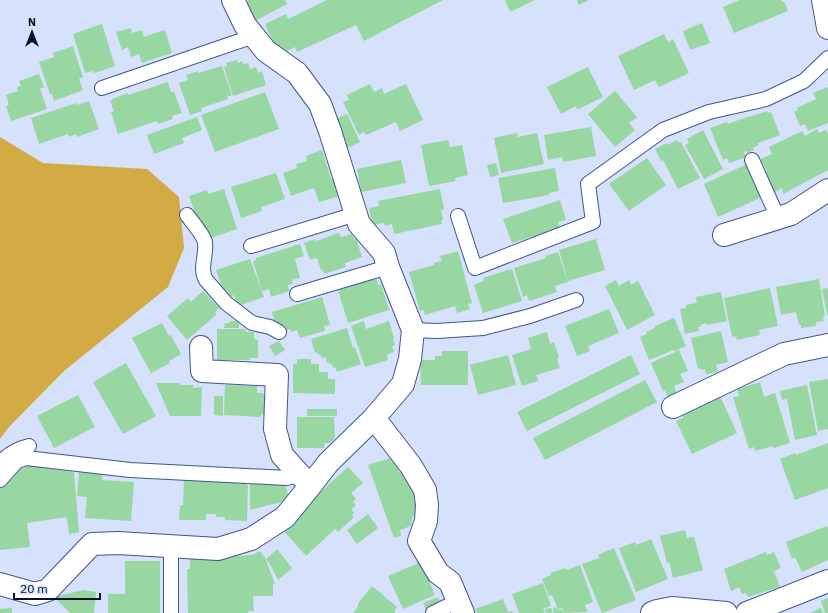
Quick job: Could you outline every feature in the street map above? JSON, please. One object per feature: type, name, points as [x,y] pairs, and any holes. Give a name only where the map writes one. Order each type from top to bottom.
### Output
[{"type":"street","points":[[0,584],[34,594],[48,590],[92,544],[118,543],[218,549],[251,539],[285,517],[305,479],[328,463],[374,418],[403,384],[410,359],[413,330],[384,253],[359,224],[320,104],[297,73],[266,51],[245,25],[233,0]]},
{"type":"street","points":[[823,0],[828,28]]},
{"type":"street","points":[[724,235],[791,214],[828,190]]},
{"type":"street","points":[[673,407],[784,354],[828,345]]},
{"type":"street","points":[[201,347],[202,371],[277,375],[275,429],[282,454],[305,479]]},
{"type":"street","points":[[374,418],[411,466],[424,490],[427,505],[426,521],[419,541],[438,572],[450,582],[460,607]]},
{"type":"street","points":[[747,613],[828,581]]},
{"type":"street","points":[[652,613],[672,608],[726,613]]},
{"type":"lane","points":[[102,88],[254,36]]},
{"type":"lane","points":[[458,216],[475,268],[593,222],[588,184],[663,130],[709,112],[766,99],[804,81],[828,58]]},
{"type":"lane","points":[[752,160],[778,218]]},
{"type":"lane","points":[[251,246],[356,214]]},
{"type":"lane","points":[[187,215],[203,237],[205,243],[203,270],[206,280],[226,303],[252,323],[270,327],[279,332]]},
{"type":"lane","points":[[297,294],[388,267]]},
{"type":"lane","points":[[413,330],[437,331],[483,328],[530,316],[576,300]]},
{"type":"lane","points":[[0,463],[5,457],[20,448],[29,446]]},
{"type":"lane","points":[[0,480],[17,461],[26,458],[130,470],[305,479]]},
{"type":"lane","points":[[171,546],[171,613]]},
{"type":"lane","points":[[433,613],[460,607]]},
{"type":"shaded area","points":[[0,137],[43,163],[147,169],[179,197],[184,248],[168,287],[64,371],[9,427],[0,439]]},
{"type":"building","points":[[247,0],[285,0],[287,4],[255,21],[245,3],[248,1]]},
{"type":"building","points":[[327,0],[443,0],[364,41],[356,25],[297,52],[295,47],[279,55],[265,24],[286,14],[288,19]]},
{"type":"building","points":[[505,0],[535,0],[510,12]]},
{"type":"building","points":[[577,0],[589,0],[579,5]]},
{"type":"building","points":[[740,0],[781,0],[782,2],[784,1],[788,11],[734,33],[723,7]]},
{"type":"building","points":[[702,23],[710,43],[690,50],[683,31]]},
{"type":"building","points":[[102,24],[115,66],[94,73],[93,71],[85,73],[73,34]]},
{"type":"building","points":[[131,28],[132,33],[142,30],[144,37],[165,30],[172,53],[142,63],[139,54],[131,57],[128,47],[122,50],[116,32]]},
{"type":"building","points":[[664,34],[668,42],[673,39],[689,73],[659,87],[655,80],[634,90],[618,56]]},
{"type":"building","points":[[73,46],[83,77],[79,79],[83,90],[54,101],[52,94],[50,94],[39,62],[54,57],[53,53]]},
{"type":"building","points":[[237,60],[238,63],[242,61],[243,64],[248,63],[250,69],[256,67],[258,73],[262,71],[266,85],[233,96],[224,67],[227,66],[226,63]]},
{"type":"building","points":[[222,66],[232,95],[227,97],[228,99],[201,108],[202,111],[190,115],[179,83],[188,80],[186,75]]},
{"type":"building","points":[[588,67],[603,97],[577,110],[576,106],[561,114],[547,87]]},
{"type":"building","points":[[39,74],[44,87],[40,89],[47,109],[11,121],[6,106],[9,105],[6,95],[18,91],[17,87],[21,86],[19,81]]},
{"type":"building","points":[[168,82],[171,92],[174,92],[182,113],[172,116],[173,119],[158,124],[157,121],[118,134],[111,112],[114,111],[110,101],[128,93],[128,95]]},
{"type":"building","points":[[370,84],[374,92],[382,88],[384,94],[406,84],[423,120],[400,131],[396,122],[366,135],[364,132],[359,135],[343,102],[349,100],[347,95]]},
{"type":"building","points":[[828,87],[828,123],[808,131],[805,124],[800,126],[794,112],[798,110],[797,108],[816,99],[813,93]]},
{"type":"building","points":[[615,91],[637,117],[629,123],[635,130],[615,147],[588,114]]},
{"type":"building","points":[[265,92],[279,129],[215,152],[201,115]]},
{"type":"building","points":[[89,101],[99,129],[77,137],[76,134],[69,137],[68,134],[39,144],[31,118],[76,103],[77,105]]},
{"type":"building","points":[[767,111],[768,113],[771,112],[780,135],[758,143],[759,145],[753,148],[754,150],[747,153],[747,151],[744,152],[746,157],[729,163],[727,158],[723,160],[710,128],[727,122],[728,124]]},
{"type":"building","points":[[347,114],[360,142],[346,149],[333,120]]},
{"type":"building","points":[[197,117],[202,130],[182,138],[184,143],[154,154],[147,135]]},
{"type":"building","points":[[591,127],[596,156],[563,162],[562,157],[548,160],[544,135]]},
{"type":"building","points":[[817,129],[819,133],[826,130],[828,133],[828,170],[783,194],[782,188],[775,192],[764,171],[767,171],[760,159],[772,154],[769,147],[802,131],[805,136]]},
{"type":"building","points":[[703,130],[723,169],[704,179],[685,145],[689,143],[687,139]]},
{"type":"building","points":[[517,133],[518,137],[537,133],[544,164],[501,173],[494,138]]},
{"type":"building","points":[[448,140],[450,147],[462,145],[468,175],[455,178],[456,181],[429,186],[421,145]]},
{"type":"building","points":[[677,140],[679,143],[681,142],[700,178],[678,189],[663,160],[661,161],[655,149]]},
{"type":"building","points":[[322,150],[331,179],[335,178],[340,196],[319,202],[314,188],[291,196],[283,173],[297,168],[296,164],[307,161],[306,156]]},
{"type":"building","points":[[647,158],[666,185],[629,211],[609,184]]},
{"type":"building","points":[[401,160],[406,183],[361,192],[357,169]]},
{"type":"building","points":[[496,163],[499,175],[490,177],[487,165]]},
{"type":"building","points":[[747,164],[762,197],[718,217],[704,184]]},
{"type":"building","points":[[555,168],[559,191],[549,193],[549,195],[503,203],[498,178]]},
{"type":"building","points":[[276,173],[285,199],[261,207],[262,211],[241,218],[231,187]]},
{"type":"building","points":[[224,189],[237,229],[208,239],[203,223],[199,225],[189,196],[207,190],[208,194]]},
{"type":"building","points":[[440,189],[444,209],[441,210],[443,220],[441,221],[442,224],[394,234],[392,224],[385,226],[384,223],[372,225],[369,208],[379,206],[378,201]]},
{"type":"building","points":[[560,200],[566,220],[558,222],[560,228],[512,243],[503,219]]},
{"type":"building","points":[[339,233],[341,237],[352,234],[354,239],[356,238],[362,257],[345,263],[346,267],[324,274],[317,258],[310,260],[304,243],[315,239],[316,241]]},
{"type":"building","points":[[596,239],[605,270],[568,281],[559,250]]},
{"type":"building","points":[[300,244],[304,256],[295,259],[300,278],[292,280],[293,284],[288,285],[289,291],[271,297],[269,289],[262,291],[253,261],[256,260],[256,258]]},
{"type":"building","points":[[458,251],[472,303],[468,304],[470,309],[457,313],[455,306],[425,315],[424,310],[420,311],[409,272],[434,265],[434,263],[442,261],[440,256]]},
{"type":"building","points":[[558,252],[568,282],[555,286],[557,292],[529,301],[527,295],[523,297],[514,268],[546,258],[545,256]]},
{"type":"building","points":[[250,259],[264,297],[238,306],[234,295],[229,297],[227,290],[223,291],[216,270]]},
{"type":"building","points":[[512,269],[522,301],[483,313],[474,285],[484,281],[483,278]]},
{"type":"building","points":[[374,279],[377,280],[378,285],[381,284],[389,310],[348,323],[338,290]]},
{"type":"building","points":[[819,279],[825,316],[823,316],[824,321],[816,322],[816,326],[801,328],[796,312],[781,315],[776,287]]},
{"type":"building","points":[[616,280],[619,286],[629,280],[631,285],[638,281],[655,315],[627,330],[605,286]]},
{"type":"building","points":[[770,288],[778,326],[759,330],[760,335],[737,340],[736,336],[732,337],[724,298]]},
{"type":"building","points":[[828,288],[828,315],[827,315],[822,289]]},
{"type":"building","points":[[203,291],[219,308],[215,312],[217,314],[187,340],[167,316],[188,298],[191,302]]},
{"type":"building","points":[[721,292],[727,321],[707,325],[706,323],[700,325],[701,327],[698,327],[699,331],[685,334],[680,309],[686,308],[686,305],[697,303],[696,297]]},
{"type":"building","points":[[322,297],[330,325],[324,326],[325,331],[300,338],[297,330],[291,332],[290,329],[287,331],[285,325],[279,326],[277,323],[275,324],[272,312]]},
{"type":"building","points":[[609,309],[619,333],[588,346],[590,351],[577,356],[565,326]]},
{"type":"building","points":[[674,318],[686,346],[649,360],[640,337],[647,334],[646,332],[655,328],[655,326]]},
{"type":"building","points":[[230,321],[239,321],[239,328],[224,328],[225,323],[230,323]]},
{"type":"building","points":[[364,321],[366,329],[389,321],[395,345],[392,346],[394,352],[387,355],[388,360],[365,367],[351,326]]},
{"type":"building","points":[[162,323],[169,336],[171,335],[181,354],[169,361],[170,363],[151,373],[132,338]]},
{"type":"building","points":[[347,328],[353,348],[355,347],[361,364],[337,372],[335,367],[333,368],[332,364],[330,365],[329,362],[327,363],[326,357],[322,358],[320,354],[318,355],[317,352],[315,353],[311,339]]},
{"type":"building","points":[[217,329],[246,329],[246,332],[254,332],[254,339],[258,340],[258,358],[250,358],[250,360],[217,360]]},
{"type":"building","points":[[721,331],[728,362],[716,365],[718,372],[706,374],[705,369],[698,369],[691,338]]},
{"type":"building","points":[[547,332],[550,344],[554,342],[559,358],[557,359],[560,368],[536,375],[538,381],[522,386],[512,355],[531,349],[528,338]]},
{"type":"building","points":[[279,341],[285,350],[275,356],[269,346]]},
{"type":"building","points":[[679,350],[688,371],[680,374],[684,382],[674,386],[677,394],[668,397],[665,390],[663,391],[651,363]]},
{"type":"building","points":[[442,351],[468,351],[468,385],[421,385],[420,360],[435,360],[435,356],[442,356]]},
{"type":"building","points":[[508,355],[516,385],[478,395],[470,365]]},
{"type":"building","points":[[631,355],[640,374],[527,431],[517,412]]},
{"type":"building","points":[[297,359],[311,359],[311,364],[319,364],[319,372],[328,372],[328,379],[335,379],[335,394],[293,393],[293,364],[297,364]]},
{"type":"building","points":[[126,363],[156,416],[123,434],[93,382]]},
{"type":"building","points":[[828,379],[828,429],[818,431],[809,382]]},
{"type":"building","points":[[645,380],[657,402],[545,460],[533,438]]},
{"type":"building","points":[[760,382],[764,397],[775,393],[790,443],[774,448],[773,446],[755,451],[754,447],[749,449],[733,397],[739,396],[737,389]]},
{"type":"building","points":[[156,383],[180,383],[180,385],[193,385],[193,388],[202,387],[201,416],[170,416]]},
{"type":"building","points":[[225,385],[257,386],[257,393],[263,393],[266,397],[265,412],[259,417],[224,415]]},
{"type":"building","points":[[807,385],[817,435],[795,440],[787,399],[782,400],[780,391]]},
{"type":"building","points":[[78,395],[95,427],[54,448],[37,416]]},
{"type":"building","points":[[214,396],[223,396],[223,416],[214,415]]},
{"type":"building","points":[[720,396],[737,433],[692,454],[676,421],[683,418],[681,414]]},
{"type":"building","points":[[307,409],[337,409],[337,416],[307,416]]},
{"type":"building","points":[[297,417],[334,417],[335,438],[330,443],[324,443],[324,448],[297,448]]},
{"type":"building","points":[[828,443],[828,488],[795,500],[780,459],[795,453],[796,455]]},
{"type":"building","points":[[390,458],[392,462],[395,462],[399,472],[403,470],[407,483],[411,482],[417,501],[415,506],[417,515],[412,517],[411,526],[400,530],[401,536],[394,538],[368,465]]},
{"type":"building","points":[[23,465],[74,472],[79,532],[69,534],[67,517],[27,523],[30,547],[0,550],[0,486]]},
{"type":"building","points":[[348,467],[363,483],[351,493],[356,499],[353,502],[356,505],[351,510],[354,513],[352,515],[354,517],[338,532],[335,529],[306,556],[283,530],[290,519]]},
{"type":"building","points":[[79,472],[103,474],[102,480],[134,482],[131,521],[85,518],[87,497],[77,496]]},
{"type":"building","points":[[184,477],[246,479],[246,485],[248,485],[247,521],[225,520],[225,517],[216,517],[216,514],[206,514],[206,520],[179,520],[180,505],[183,505]]},
{"type":"building","points":[[250,481],[284,481],[289,497],[281,502],[250,510]]},
{"type":"building","points":[[368,514],[378,528],[357,544],[347,530]]},
{"type":"building","points":[[827,526],[828,560],[802,572],[795,557],[792,559],[786,542]]},
{"type":"building","points":[[685,530],[687,538],[694,537],[703,570],[673,578],[669,562],[667,563],[660,536]]},
{"type":"building","points":[[651,539],[668,579],[636,592],[619,548],[635,542],[636,545]]},
{"type":"building","points":[[614,548],[636,600],[602,613],[582,564],[599,558],[598,555]]},
{"type":"building","points":[[277,549],[292,568],[278,580],[266,559]]},
{"type":"building","points":[[260,551],[265,558],[275,584],[273,584],[273,596],[253,596],[254,611],[248,611],[248,613],[188,613],[187,569],[190,569],[190,558],[252,555]]},
{"type":"building","points":[[766,552],[767,555],[774,552],[781,568],[774,571],[780,587],[748,597],[746,593],[742,594],[739,587],[731,591],[724,569]]},
{"type":"building","points":[[125,561],[160,561],[160,613],[108,613],[108,594],[125,594]]},
{"type":"building","points":[[421,562],[435,595],[403,609],[388,576]]},
{"type":"building","points":[[580,565],[593,602],[585,605],[588,612],[563,613],[562,608],[558,609],[552,595],[549,596],[542,579],[551,575],[550,573],[566,568],[567,570]]},
{"type":"building","points":[[543,583],[551,606],[543,609],[545,613],[519,613],[512,594]]},
{"type":"building","points":[[372,586],[397,607],[394,611],[396,613],[353,613],[359,602]]},
{"type":"building","points":[[84,590],[96,592],[94,613],[70,613],[54,597]]},
{"type":"building","points":[[438,597],[442,605],[426,611],[423,603]]},
{"type":"building","points":[[828,598],[828,613],[825,613],[821,601]]},
{"type":"building","points":[[503,599],[508,612],[512,611],[513,613],[477,613],[475,609]]},
{"type":"building","points":[[556,607],[557,610],[561,609],[563,613],[554,613],[553,608]]},
{"type":"building","points":[[12,608],[12,613],[0,613],[0,609]]},
{"type":"building","points":[[551,608],[553,613],[546,613],[545,609]]},
{"type":"building","points":[[821,608],[823,613],[810,613]]}]
